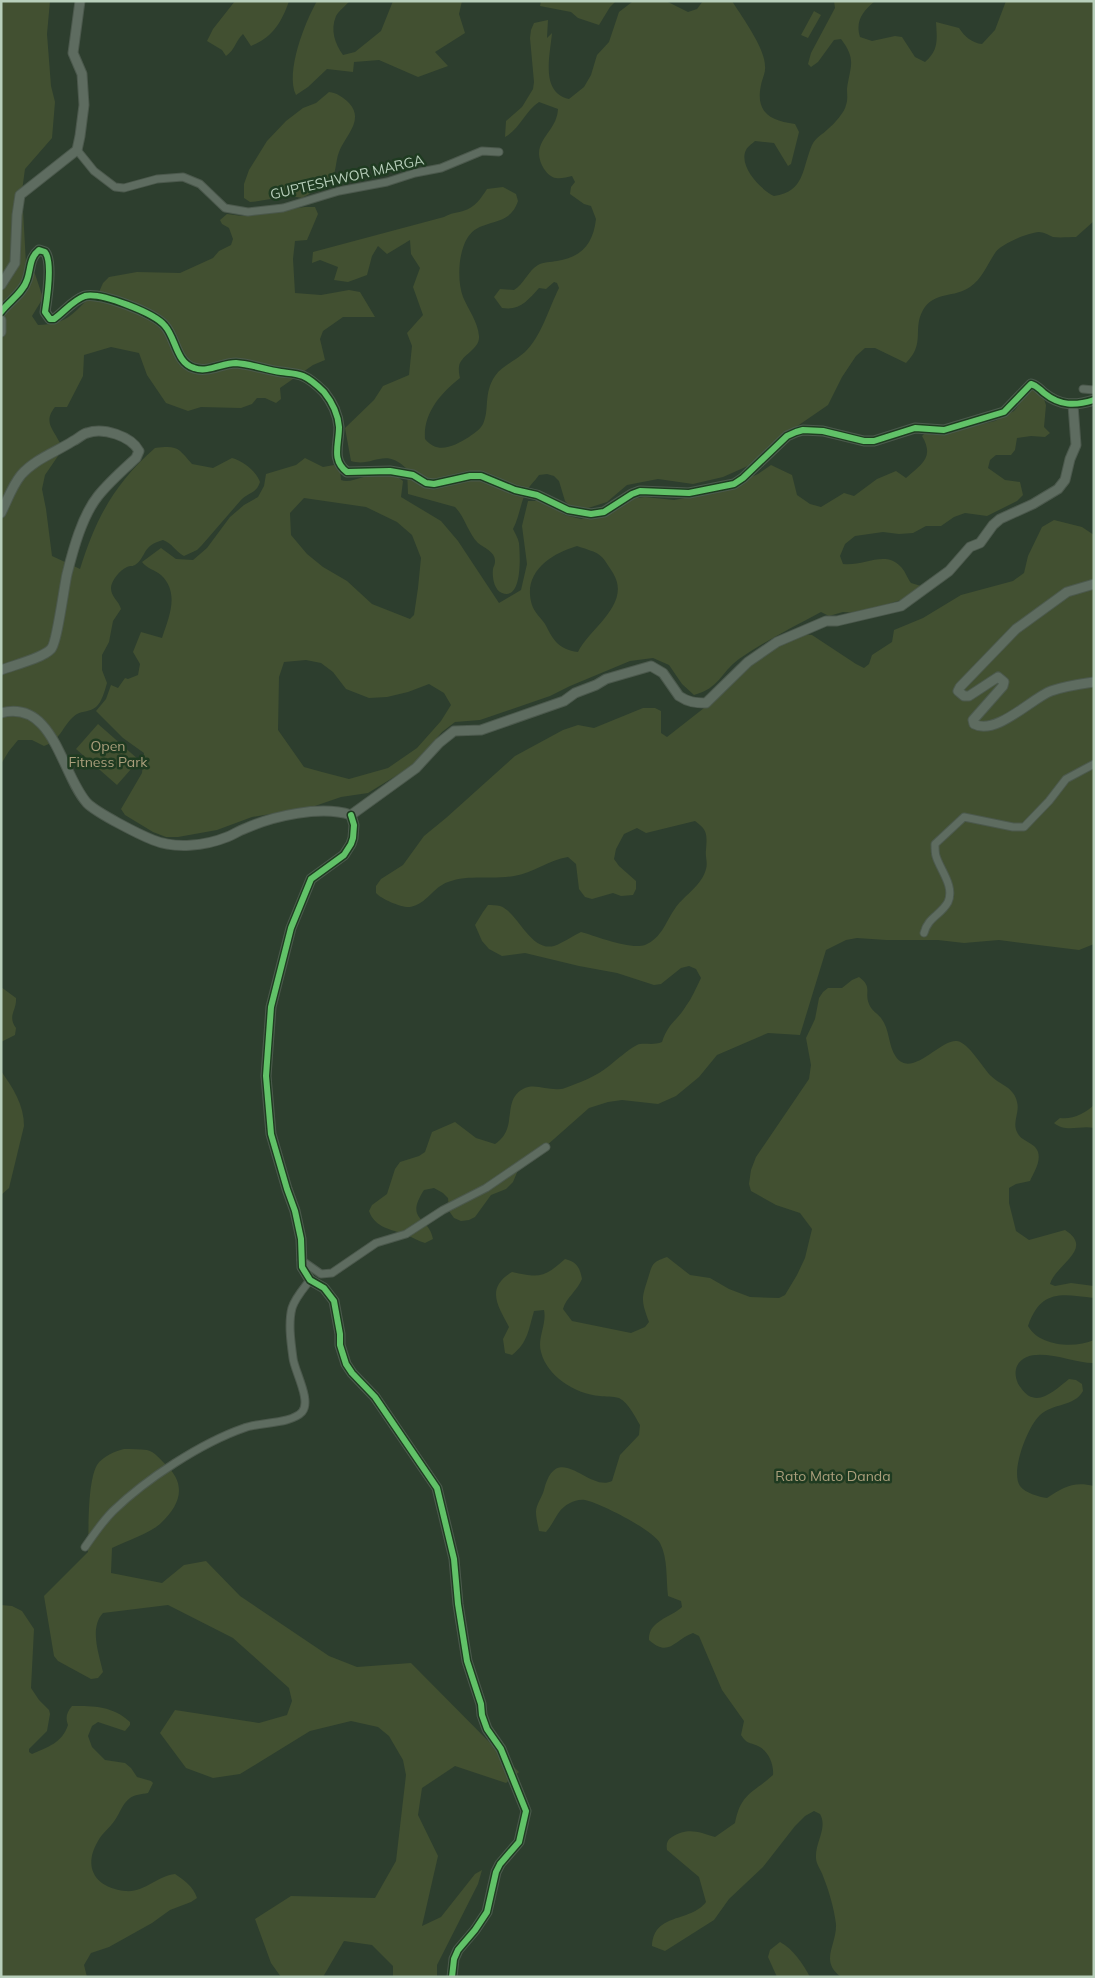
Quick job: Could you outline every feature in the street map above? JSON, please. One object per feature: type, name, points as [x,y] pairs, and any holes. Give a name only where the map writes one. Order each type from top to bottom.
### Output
[{"type":"street","points":[[1,285],[15,263],[16,215],[20,195],[77,150],[84,106],[82,74],[73,53],[80,1]]},
{"type":"street","name":"GUPTESHWOR MARGA","points":[[77,150],[94,171],[115,187],[124,188],[157,179],[183,177],[200,184],[225,208],[248,212],[283,208],[339,191],[388,182],[441,168],[482,151],[498,152]]},
{"type":"street","points":[[1,312],[27,282],[31,261],[36,252],[39,250],[45,252],[48,258],[48,294],[45,312],[50,319],[54,319],[86,296],[105,298],[158,318],[169,330],[181,357],[186,364],[193,368],[200,370],[235,363],[303,376],[314,384],[323,391],[334,406],[339,426],[337,460],[347,472],[390,471],[414,475],[426,483],[434,484],[470,476],[480,476],[514,490],[537,495],[568,510],[581,513],[604,512],[640,491],[689,493],[734,484],[743,478],[787,436],[802,430],[823,432],[864,442],[874,441],[915,428],[944,430],[1004,412],[1031,384],[1038,386],[1062,404],[1073,406],[1094,400]]},
{"type":"street","points":[[1,320],[1,332]]},
{"type":"street","points":[[1083,389],[1094,390]]},
{"type":"street","points":[[351,815],[416,768],[439,743],[454,731],[481,730],[564,701],[575,693],[606,679],[651,666],[663,673],[683,699],[690,702],[706,703],[748,662],[777,642],[826,621],[837,621],[902,606],[948,571],[970,547],[980,543],[992,525],[1000,519],[1033,504],[1058,488],[1065,480],[1070,459],[1076,445],[1073,406]]},
{"type":"street","points":[[1,513],[20,476],[49,454],[86,433],[98,431],[115,434],[135,444],[139,451],[136,458],[97,497],[80,529],[67,574],[57,622],[56,638],[52,649],[44,654],[1,670]]},
{"type":"street","points":[[1094,584],[1067,592],[1016,629],[958,691],[964,696],[969,696],[998,677],[1002,678],[1003,686],[973,720],[974,724],[979,727],[985,727],[1005,720],[1050,692],[1094,682]]},
{"type":"street","points":[[1,713],[18,710],[27,712],[39,720],[57,747],[80,795],[89,804],[114,820],[161,843],[199,845],[226,837],[268,820],[291,814],[336,811],[351,815]]},
{"type":"street","points":[[924,933],[926,924],[948,900],[950,890],[936,856],[935,844],[964,817],[1013,827],[1024,826],[1050,801],[1066,779],[1094,764]]},
{"type":"street","points":[[351,815],[354,825],[353,838],[344,855],[311,879],[296,914],[285,950],[270,1017],[266,1076],[271,1134],[286,1189],[295,1211],[301,1239],[300,1260],[302,1267],[310,1280],[324,1288],[334,1301],[340,1345],[346,1364],[375,1397],[437,1488],[454,1559],[458,1604],[467,1661],[487,1729],[501,1749],[526,1811],[519,1842],[500,1864],[496,1872],[486,1912],[475,1930],[458,1950],[454,1959],[452,1977]]},
{"type":"street","points":[[300,1260],[321,1274],[332,1273],[376,1244],[406,1234],[443,1210],[486,1188],[546,1147]]},
{"type":"street","points":[[85,1547],[113,1511],[156,1476],[233,1432],[247,1426],[292,1418],[302,1412],[305,1408],[305,1397],[293,1358],[290,1322],[292,1308],[310,1280]]},
{"type":"green space","points":[[1,1],[50,1],[47,34],[51,86],[55,102],[52,138],[25,169],[22,191],[26,264],[35,274],[43,298],[32,316],[38,325],[61,321],[72,314],[89,298],[96,299],[103,283],[109,277],[137,272],[180,273],[213,258],[219,251],[231,245],[233,239],[229,228],[222,224],[220,220],[227,214],[242,216],[305,207],[315,207],[318,214],[307,240],[295,241],[293,259],[295,293],[321,295],[349,290],[360,292],[375,317],[343,317],[323,331],[320,339],[325,360],[313,365],[280,388],[281,399],[276,403],[265,398],[257,398],[252,404],[241,408],[201,407],[188,411],[166,403],[147,375],[139,353],[111,347],[84,355],[83,376],[67,407],[55,407],[51,412],[49,421],[60,443],[58,456],[45,475],[42,489],[52,556],[80,569],[93,534],[108,503],[128,475],[155,448],[169,447],[177,449],[192,464],[213,468],[232,458],[249,467],[260,482],[256,489],[241,500],[197,550],[184,556],[163,540],[156,542],[148,548],[139,562],[124,568],[119,573],[114,579],[111,588],[112,594],[121,609],[113,621],[109,642],[102,655],[102,670],[107,683],[100,702],[94,709],[77,714],[68,722],[55,740],[44,746],[32,740],[18,740],[1,764]]},
{"type":"green space","points":[[235,1],[289,1],[283,16],[265,39],[251,46],[243,34],[226,56],[222,50],[207,41],[213,29]]},
{"type":"green space","points":[[317,1],[350,1],[336,16],[333,26],[336,42],[343,55],[355,52],[381,31],[393,1],[462,1],[459,14],[465,33],[435,52],[448,66],[418,77],[379,60],[354,62],[353,72],[327,69],[308,87],[296,95],[293,85],[293,74],[298,47],[307,21]]},
{"type":"green space","points":[[541,1],[616,1],[599,25],[578,18],[571,12],[540,6]]},
{"type":"green space","points":[[703,1],[732,1],[752,33],[764,59],[765,71],[760,95],[763,109],[772,118],[795,124],[799,132],[791,164],[788,166],[774,143],[755,141],[746,150],[744,156],[745,163],[752,177],[763,189],[774,196],[792,190],[797,184],[801,178],[812,145],[836,121],[845,108],[851,58],[841,39],[834,40],[818,62],[811,67],[808,64],[811,53],[835,8],[834,1],[875,1],[859,21],[860,37],[872,41],[895,36],[902,37],[915,57],[925,62],[930,58],[935,49],[937,39],[936,22],[959,28],[969,39],[982,44],[995,30],[1006,1],[1094,1],[1094,221],[1076,237],[1053,237],[1039,232],[1021,237],[1003,246],[995,253],[978,280],[970,287],[958,293],[939,297],[928,304],[923,310],[920,317],[916,349],[906,363],[875,348],[865,348],[856,356],[842,377],[828,405],[780,438],[750,465],[723,477],[693,484],[658,479],[627,485],[607,502],[582,510],[573,509],[565,501],[559,481],[554,476],[547,474],[539,475],[526,492],[513,529],[519,541],[520,566],[517,584],[509,594],[502,593],[495,586],[493,579],[494,556],[478,543],[455,507],[408,494],[407,469],[399,462],[385,458],[366,462],[351,461],[345,428],[374,400],[383,386],[409,375],[412,346],[407,333],[423,315],[413,287],[420,268],[411,254],[410,240],[387,254],[378,246],[372,256],[367,275],[348,282],[334,280],[338,267],[320,260],[312,263],[313,252],[467,210],[477,202],[487,189],[503,187],[516,194],[518,201],[514,210],[508,216],[474,231],[468,237],[462,250],[460,258],[461,290],[477,326],[479,340],[460,363],[460,378],[446,390],[430,412],[425,430],[425,439],[435,447],[441,448],[452,446],[477,431],[482,426],[485,418],[489,389],[495,376],[501,369],[531,346],[559,288],[557,283],[554,282],[546,289],[539,288],[523,304],[514,308],[502,308],[494,297],[500,289],[514,290],[538,265],[566,259],[580,253],[592,236],[596,219],[591,206],[584,204],[570,194],[571,187],[575,182],[572,176],[552,177],[540,161],[540,147],[553,125],[558,109],[539,102],[515,129],[505,137],[506,121],[522,107],[533,89],[531,30],[534,23],[548,20],[547,38],[552,33],[549,62],[550,81],[560,95],[569,99],[584,87],[591,75],[597,55],[609,42],[619,12],[632,2],[668,2],[688,12],[697,9]]},
{"type":"green space","points":[[814,11],[821,15],[808,38],[801,35]]},
{"type":"green space","points":[[329,92],[337,94],[347,101],[353,109],[355,116],[352,128],[339,152],[332,179],[302,198],[283,197],[250,202],[244,198],[244,184],[249,170],[267,141],[286,121],[303,108],[316,103]]},
{"type":"green space","points":[[1040,387],[1046,405],[1044,427],[1050,433],[1045,437],[1017,438],[1015,450],[1011,455],[996,455],[990,460],[988,468],[1005,480],[1020,482],[1023,495],[1017,501],[987,516],[965,513],[954,517],[941,526],[926,526],[913,533],[883,532],[855,536],[845,544],[840,556],[843,564],[887,559],[894,561],[902,568],[911,583],[921,586],[901,600],[858,613],[843,612],[829,616],[821,612],[769,640],[739,659],[715,684],[703,692],[694,695],[682,684],[669,665],[653,658],[630,661],[550,696],[480,720],[455,722],[442,732],[412,766],[368,793],[341,797],[312,807],[252,817],[217,830],[178,837],[166,837],[153,832],[125,815],[121,809],[142,773],[144,753],[123,738],[96,711],[106,699],[111,685],[118,688],[125,678],[128,679],[138,675],[140,664],[133,652],[141,632],[162,638],[170,614],[172,597],[167,582],[161,575],[142,562],[161,548],[176,559],[193,560],[207,548],[230,517],[244,505],[258,497],[264,486],[266,474],[296,465],[305,458],[323,467],[334,465],[340,470],[341,480],[353,480],[377,474],[394,476],[403,481],[401,497],[441,521],[458,541],[499,603],[521,590],[527,564],[522,526],[528,501],[543,501],[565,515],[581,519],[618,509],[630,499],[645,497],[674,500],[712,493],[758,474],[771,465],[792,475],[797,495],[810,504],[821,507],[844,493],[854,496],[877,479],[896,471],[906,478],[921,464],[927,455],[926,444],[922,436],[925,433],[935,435],[995,421],[1014,411],[1029,391]],"holes":[[[304,498],[366,507],[397,522],[412,535],[421,558],[414,615],[410,619],[372,604],[347,581],[323,567],[307,554],[291,535],[290,513]],[[577,546],[599,555],[613,573],[617,584],[617,595],[613,605],[578,652],[566,649],[554,640],[533,608],[530,594],[531,583],[541,566],[557,554]],[[306,660],[321,663],[333,672],[346,689],[369,698],[387,697],[429,684],[444,693],[451,705],[441,721],[417,748],[388,768],[349,779],[304,767],[278,730],[279,677],[284,662]]]},
{"type":"green space","points":[[1054,520],[1082,527],[1094,535],[1094,944],[1079,950],[999,940],[964,943],[938,940],[857,938],[846,940],[826,950],[800,1035],[768,1033],[717,1055],[699,1077],[676,1096],[658,1104],[622,1100],[589,1108],[537,1154],[521,1163],[513,1182],[506,1189],[491,1195],[475,1217],[469,1220],[461,1221],[454,1218],[449,1211],[448,1198],[443,1193],[434,1188],[424,1190],[416,1207],[419,1217],[431,1232],[433,1239],[425,1243],[384,1227],[375,1221],[369,1211],[372,1205],[387,1194],[395,1169],[400,1162],[425,1152],[432,1132],[455,1122],[476,1138],[495,1144],[506,1131],[516,1094],[528,1087],[565,1088],[599,1073],[637,1045],[662,1042],[667,1030],[690,1000],[701,978],[696,969],[689,966],[681,968],[661,984],[654,985],[617,973],[525,953],[502,956],[489,949],[482,941],[475,925],[488,905],[500,906],[507,910],[531,938],[546,946],[557,945],[581,932],[631,946],[645,945],[660,934],[676,907],[704,875],[707,864],[706,837],[702,827],[695,821],[646,833],[637,828],[624,834],[616,849],[614,859],[636,881],[636,889],[633,895],[621,896],[613,893],[592,899],[585,897],[579,889],[576,864],[568,857],[514,876],[464,878],[448,882],[421,903],[410,907],[392,903],[376,893],[376,886],[381,879],[403,865],[424,836],[515,756],[563,730],[578,725],[594,728],[643,708],[655,708],[661,711],[661,733],[667,737],[727,690],[752,663],[775,647],[802,634],[812,635],[864,668],[869,664],[872,655],[892,642],[894,630],[923,618],[961,595],[1013,581],[1024,573],[1028,556],[1042,527]]},
{"type":"green space","name":"Open Fitness Park","points":[[98,724],[139,760],[117,785],[76,749]]},
{"type":"green space","name":"Rato Mato Danda","points":[[859,977],[866,984],[870,1006],[884,1022],[893,1053],[903,1063],[910,1064],[918,1061],[950,1042],[957,1041],[971,1051],[991,1076],[1013,1093],[1018,1106],[1015,1124],[1017,1132],[1034,1146],[1039,1156],[1037,1167],[1030,1181],[1016,1184],[1009,1188],[1009,1203],[1016,1231],[1029,1240],[1065,1230],[1073,1237],[1076,1244],[1075,1250],[1050,1284],[1055,1286],[1071,1283],[1094,1286],[1094,1298],[1062,1295],[1046,1300],[1039,1305],[1028,1326],[1033,1333],[1048,1342],[1067,1345],[1094,1340],[1094,1363],[1053,1356],[1031,1356],[1023,1359],[1017,1366],[1016,1374],[1021,1388],[1033,1397],[1045,1396],[1069,1379],[1076,1380],[1082,1384],[1083,1391],[1074,1400],[1045,1411],[1035,1421],[1022,1449],[1017,1479],[1025,1491],[1047,1498],[1069,1486],[1080,1484],[1094,1486],[1094,1977],[841,1977],[831,1965],[830,1959],[836,1924],[829,1894],[816,1860],[816,1852],[823,1825],[820,1814],[814,1811],[805,1816],[795,1826],[763,1867],[729,1899],[714,1920],[665,1951],[652,1946],[654,1935],[659,1928],[674,1919],[699,1909],[706,1902],[699,1877],[667,1850],[668,1841],[678,1834],[688,1831],[715,1837],[735,1823],[737,1813],[744,1800],[773,1775],[772,1763],[762,1748],[747,1741],[741,1735],[744,1721],[722,1690],[699,1636],[693,1633],[667,1648],[656,1645],[649,1640],[652,1628],[656,1624],[682,1607],[681,1601],[668,1596],[663,1549],[655,1538],[626,1518],[602,1506],[583,1500],[570,1503],[559,1512],[546,1532],[539,1531],[536,1509],[550,1475],[557,1468],[565,1467],[603,1483],[612,1481],[620,1455],[639,1435],[640,1425],[623,1400],[581,1392],[563,1382],[549,1369],[544,1361],[540,1347],[545,1315],[544,1310],[534,1311],[525,1340],[517,1350],[512,1355],[505,1353],[503,1339],[509,1327],[496,1298],[499,1284],[512,1272],[535,1276],[541,1275],[552,1270],[565,1259],[569,1260],[577,1266],[582,1279],[563,1309],[572,1321],[631,1333],[645,1327],[649,1322],[643,1303],[645,1289],[653,1265],[667,1257],[690,1275],[710,1278],[729,1289],[750,1297],[779,1298],[785,1295],[805,1258],[812,1229],[800,1213],[776,1205],[751,1191],[749,1184],[751,1170],[756,1157],[809,1079],[811,1065],[806,1038],[815,1019],[819,998],[828,988],[842,988]]},
{"type":"green space","points":[[1,987],[16,998],[12,1020],[16,1028],[15,1035],[1,1042]]},
{"type":"green space","points":[[1,1071],[14,1090],[20,1104],[24,1126],[9,1188],[1,1195]]},
{"type":"green space","points":[[1094,1105],[1094,1128],[1063,1128],[1054,1123],[1060,1118],[1069,1118],[1087,1111]]},
{"type":"green space","points":[[124,1449],[147,1450],[155,1454],[172,1471],[179,1486],[179,1494],[173,1509],[157,1527],[112,1548],[111,1573],[162,1583],[184,1565],[206,1561],[240,1596],[329,1656],[357,1667],[411,1663],[519,1772],[506,1783],[455,1766],[422,1788],[418,1815],[438,1856],[422,1926],[441,1917],[475,1874],[482,1870],[478,1884],[437,1965],[437,1977],[393,1977],[393,1966],[372,1945],[344,1941],[323,1977],[281,1977],[271,1963],[255,1919],[291,1896],[375,1898],[396,1861],[406,1775],[403,1760],[389,1736],[378,1727],[351,1721],[310,1731],[240,1774],[213,1778],[186,1768],[160,1733],[175,1710],[259,1723],[287,1715],[292,1701],[289,1688],[233,1638],[168,1605],[103,1613],[99,1619],[96,1634],[103,1672],[98,1678],[91,1679],[58,1661],[54,1656],[44,1596],[88,1552],[90,1495],[94,1473],[102,1459]]},
{"type":"green space","points":[[1,1605],[12,1606],[22,1611],[34,1629],[31,1688],[49,1710],[50,1714],[47,1731],[29,1749],[29,1752],[32,1754],[44,1749],[54,1744],[62,1736],[68,1725],[67,1715],[72,1706],[103,1708],[124,1717],[130,1722],[130,1725],[125,1731],[98,1722],[92,1726],[88,1736],[92,1747],[105,1760],[125,1763],[137,1777],[153,1783],[148,1793],[134,1796],[127,1800],[113,1823],[100,1838],[93,1851],[91,1860],[92,1868],[99,1881],[115,1889],[132,1891],[168,1875],[175,1874],[191,1887],[197,1898],[170,1910],[152,1923],[109,1947],[91,1953],[84,1965],[87,1977],[1,1977]]},
{"type":"green space","points":[[780,1942],[797,1957],[810,1977],[777,1977],[768,1957],[770,1950]]},
{"type":"cycle path","points":[[1,312],[25,285],[32,260],[36,253],[39,250],[45,252],[49,264],[45,312],[50,319],[54,319],[73,303],[85,296],[102,297],[139,310],[159,321],[169,331],[183,361],[194,368],[210,369],[236,363],[298,374],[311,381],[324,392],[336,413],[339,427],[337,457],[347,472],[390,471],[413,475],[426,483],[434,484],[470,476],[481,476],[515,490],[537,495],[568,510],[591,514],[604,512],[640,491],[689,493],[734,484],[743,478],[787,436],[803,430],[823,431],[864,441],[874,441],[915,428],[944,430],[1004,412],[1031,384],[1062,403],[1074,404],[1094,400]]},
{"type":"cycle path","points":[[351,815],[354,825],[351,844],[344,855],[311,879],[291,928],[271,1007],[266,1076],[271,1134],[295,1211],[301,1239],[302,1267],[310,1280],[324,1288],[334,1301],[340,1345],[346,1364],[375,1397],[437,1488],[454,1559],[458,1604],[467,1661],[487,1729],[501,1749],[526,1811],[519,1842],[500,1864],[496,1872],[487,1912],[458,1950],[454,1959],[452,1977]]}]
